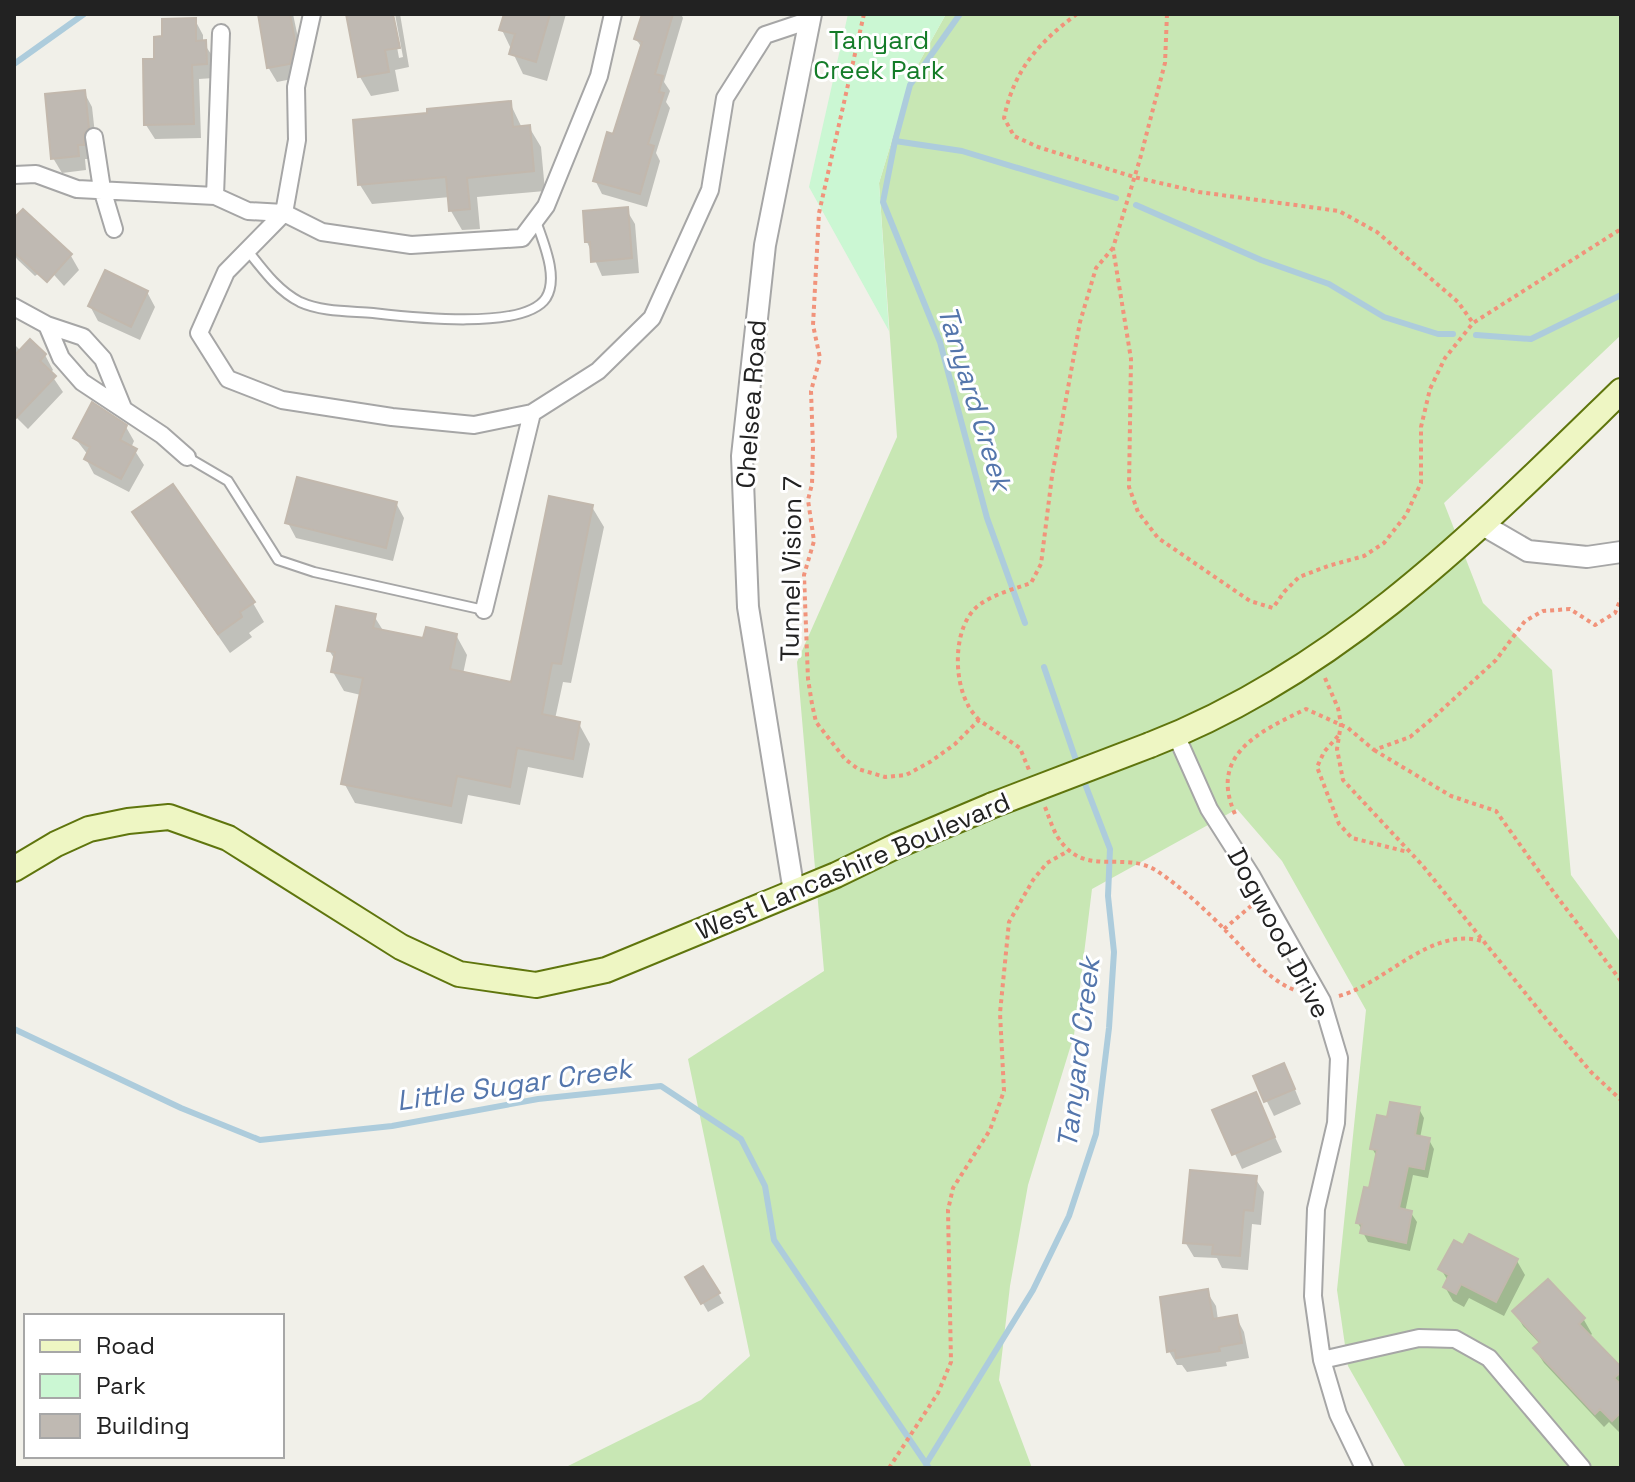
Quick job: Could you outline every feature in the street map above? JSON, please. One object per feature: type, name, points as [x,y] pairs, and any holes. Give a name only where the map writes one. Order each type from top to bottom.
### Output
[{"type":"main road","name":"West Lancashire Boulevard","points":[[14,869],[89,829],[169,817],[228,838],[401,947],[459,974],[536,985],[606,970],[993,805],[1176,735],[1231,708],[1306,665],[1401,597],[1483,525],[1621,391]]},
{"type":"street","points":[[312,14],[296,87],[297,140],[284,213],[226,272],[199,333],[228,379],[282,400],[392,417],[474,425],[532,413],[598,371],[652,318],[710,190],[725,98],[765,35],[810,17]]},
{"type":"street","points":[[14,175],[36,174],[77,189],[215,196],[248,211],[284,213],[322,232],[411,245],[522,238],[546,206],[599,76],[613,14]]},
{"type":"street","name":"Chelsea Road","points":[[794,892],[748,607],[742,456],[765,245],[810,17]]},
{"type":"street","points":[[215,196],[221,33]]},
{"type":"street","points":[[94,137],[102,189],[114,229]]},
{"type":"street","points":[[14,307],[47,325],[83,337],[103,359],[123,408]]},
{"type":"street","points":[[47,325],[61,358],[82,382],[162,435],[187,457]]},
{"type":"street","points":[[484,610],[532,413]]},
{"type":"street","points":[[1483,525],[1528,551],[1587,557],[1621,552]]},
{"type":"street","name":"Dogwood Drive","points":[[1176,735],[1209,809],[1251,875],[1322,1001],[1339,1058],[1336,1123],[1316,1209],[1313,1296],[1322,1360],[1338,1414],[1364,1468]]},
{"type":"street","points":[[1322,1360],[1419,1338],[1455,1339],[1489,1358],[1582,1468]]},
{"type":"lane","points":[[247,250],[284,292],[314,308],[443,320],[506,316],[532,309],[548,295],[551,280],[546,250],[536,220]]},
{"type":"lane","points":[[187,457],[228,481],[278,560],[314,572],[484,610]]},
{"type":"path","name":"Tunnel Vision 7","points":[[864,14],[819,213],[813,325],[820,358],[811,391],[812,484],[808,500],[814,541],[804,575],[808,679],[812,704],[816,722],[845,759],[858,769],[885,777],[906,775],[930,762],[955,744],[979,720]]},
{"type":"path","points":[[1077,14],[1036,49],[1016,77],[1004,118],[1014,136],[1038,147],[1134,177],[1199,192],[1339,211],[1377,232],[1458,302],[1473,323]]},
{"type":"path","points":[[1031,773],[1020,748],[979,720],[967,704],[957,670],[963,626],[977,607],[1031,583],[1041,564],[1052,476],[1080,322],[1096,268],[1113,248],[1134,177],[1165,63],[1167,14]]},
{"type":"path","points":[[1113,248],[1131,359],[1129,487],[1138,512],[1158,538],[1195,565],[1250,601],[1273,608],[1299,577],[1364,556],[1384,543],[1406,515],[1421,483],[1421,427],[1430,389],[1445,358],[1473,323],[1621,229]]},
{"type":"path","points":[[1374,750],[1410,737],[1433,718],[1496,660],[1525,621],[1543,611],[1570,609],[1595,625],[1615,613],[1621,598]]},
{"type":"path","points":[[1325,678],[1338,708],[1341,724],[1337,749],[1343,780],[1412,853],[1591,1072],[1621,1100]]},
{"type":"path","points":[[1240,823],[1227,797],[1225,781],[1232,763],[1249,740],[1306,709],[1334,720],[1374,750],[1451,796],[1496,811],[1621,981]]},
{"type":"path","points":[[1339,734],[1324,752],[1317,767],[1339,824],[1352,838],[1412,853]]},
{"type":"path","points":[[1042,799],[1058,837],[1070,850],[1092,862],[1123,862],[1155,870],[1224,929],[1268,975],[1290,989],[1322,1001],[1345,995],[1443,942],[1469,936],[1485,942]]},
{"type":"path","points":[[889,1468],[938,1393],[951,1362],[948,1210],[953,1188],[990,1130],[1004,1091],[1000,1013],[1009,922],[1033,880],[1047,863],[1070,850]]},
{"type":"path","points":[[1224,929],[1253,904]]},
{"type":"green space","name":"Tanyard Creek Park","points":[[848,14],[946,14],[911,77],[879,183],[889,331],[809,187]]},
{"type":"green space","points":[[946,14],[1621,14],[1621,335],[1444,503],[1483,603],[1552,670],[1571,875],[1621,943],[1621,1468],[1406,1468],[1348,1366],[1337,1290],[1366,1010],[1282,861],[1237,809],[1092,889],[1074,1035],[1028,1185],[1010,1286],[999,1380],[1032,1468],[564,1468],[701,1400],[750,1356],[688,1059],[824,971],[797,662],[897,437],[879,183],[911,77]]},
{"type":"building","points":[[258,14],[290,14],[295,41],[290,64],[267,68]]},
{"type":"building","points":[[346,14],[393,14],[400,48],[385,50],[389,72],[358,77]]},
{"type":"building","points":[[504,14],[550,14],[536,62],[509,54],[515,34],[499,30]]},
{"type":"building","points":[[642,14],[673,14],[655,74],[663,76],[659,92],[664,93],[648,144],[654,146],[640,194],[593,181],[607,132],[613,134],[642,42],[634,39]]},
{"type":"building","points":[[196,18],[196,41],[206,40],[207,64],[192,65],[194,124],[144,125],[143,59],[154,59],[154,37],[162,36],[162,19]]},
{"type":"building","points":[[85,90],[89,128],[84,134],[84,145],[78,145],[79,156],[51,159],[45,94]]},
{"type":"building","points":[[511,101],[513,127],[530,125],[534,171],[467,178],[470,209],[449,211],[446,177],[358,185],[353,120]]},
{"type":"building","points":[[628,207],[632,258],[591,262],[590,242],[585,242],[583,211]]},
{"type":"building","points":[[23,209],[72,254],[47,282],[14,252],[14,218]]},
{"type":"building","points":[[105,270],[148,291],[131,327],[88,306]]},
{"type":"building","points":[[30,339],[46,354],[40,361],[56,376],[14,420],[14,356]]},
{"type":"building","points":[[92,402],[127,425],[120,440],[137,449],[121,479],[84,459],[90,447],[73,438]]},
{"type":"building","points":[[297,477],[397,502],[386,548],[285,523]]},
{"type":"building","points":[[173,484],[255,602],[240,612],[242,617],[218,634],[132,512]]},
{"type":"building","points":[[549,496],[593,505],[561,664],[552,663],[542,714],[580,722],[573,759],[517,748],[510,787],[457,776],[451,806],[341,784],[363,678],[331,672],[335,652],[327,651],[336,606],[376,614],[373,628],[423,638],[426,627],[457,634],[450,669],[511,682]]},
{"type":"building","points":[[1284,1063],[1295,1089],[1264,1102],[1253,1076]]},
{"type":"building","points":[[1256,1092],[1275,1137],[1232,1155],[1212,1110]]},
{"type":"building","points":[[1390,1102],[1420,1107],[1415,1135],[1430,1138],[1424,1169],[1408,1166],[1399,1208],[1412,1211],[1406,1243],[1360,1233],[1362,1224],[1356,1223],[1364,1187],[1369,1188],[1377,1150],[1370,1149],[1377,1115],[1387,1117]]},
{"type":"building","points":[[1190,1170],[1257,1176],[1253,1211],[1244,1210],[1240,1256],[1212,1254],[1213,1245],[1183,1243]]},
{"type":"building","points":[[1469,1234],[1518,1259],[1496,1302],[1461,1284],[1456,1294],[1443,1287],[1449,1275],[1438,1269],[1454,1240],[1463,1245]]},
{"type":"building","points":[[703,1266],[720,1293],[701,1304],[685,1277]]},
{"type":"building","points":[[1548,1279],[1585,1318],[1579,1324],[1621,1367],[1621,1372],[1614,1378],[1621,1385],[1621,1412],[1612,1421],[1600,1409],[1595,1414],[1533,1348],[1540,1342],[1512,1311]]},
{"type":"building","points":[[1208,1289],[1213,1319],[1237,1315],[1242,1343],[1219,1347],[1220,1351],[1176,1358],[1175,1350],[1167,1352],[1160,1297]]},
{"type":"waterway","points":[[14,64],[84,14]]},
{"type":"waterway","name":"Tanyard Creek","points":[[960,14],[910,85],[883,202],[940,342],[987,518],[1025,623]]},
{"type":"waterway","points":[[895,141],[962,151],[1116,198]]},
{"type":"waterway","points":[[1136,205],[1261,260],[1329,284],[1384,317],[1438,334],[1453,334]]},
{"type":"waterway","points":[[1476,335],[1531,339],[1621,295]]},
{"type":"waterway","name":"Tanyard Creek","points":[[1044,667],[1078,766]]},
{"type":"waterway","name":"Tanyard Creek","points":[[926,1464],[1033,1290],[1069,1216],[1096,1134],[1109,1028],[1114,952],[1108,896],[1110,849],[1082,776]]},
{"type":"waterway","name":"Little Sugar Creek","points":[[14,1029],[181,1108],[260,1140],[392,1126],[538,1099],[661,1086],[741,1139],[765,1186],[774,1240],[929,1468]]}]
